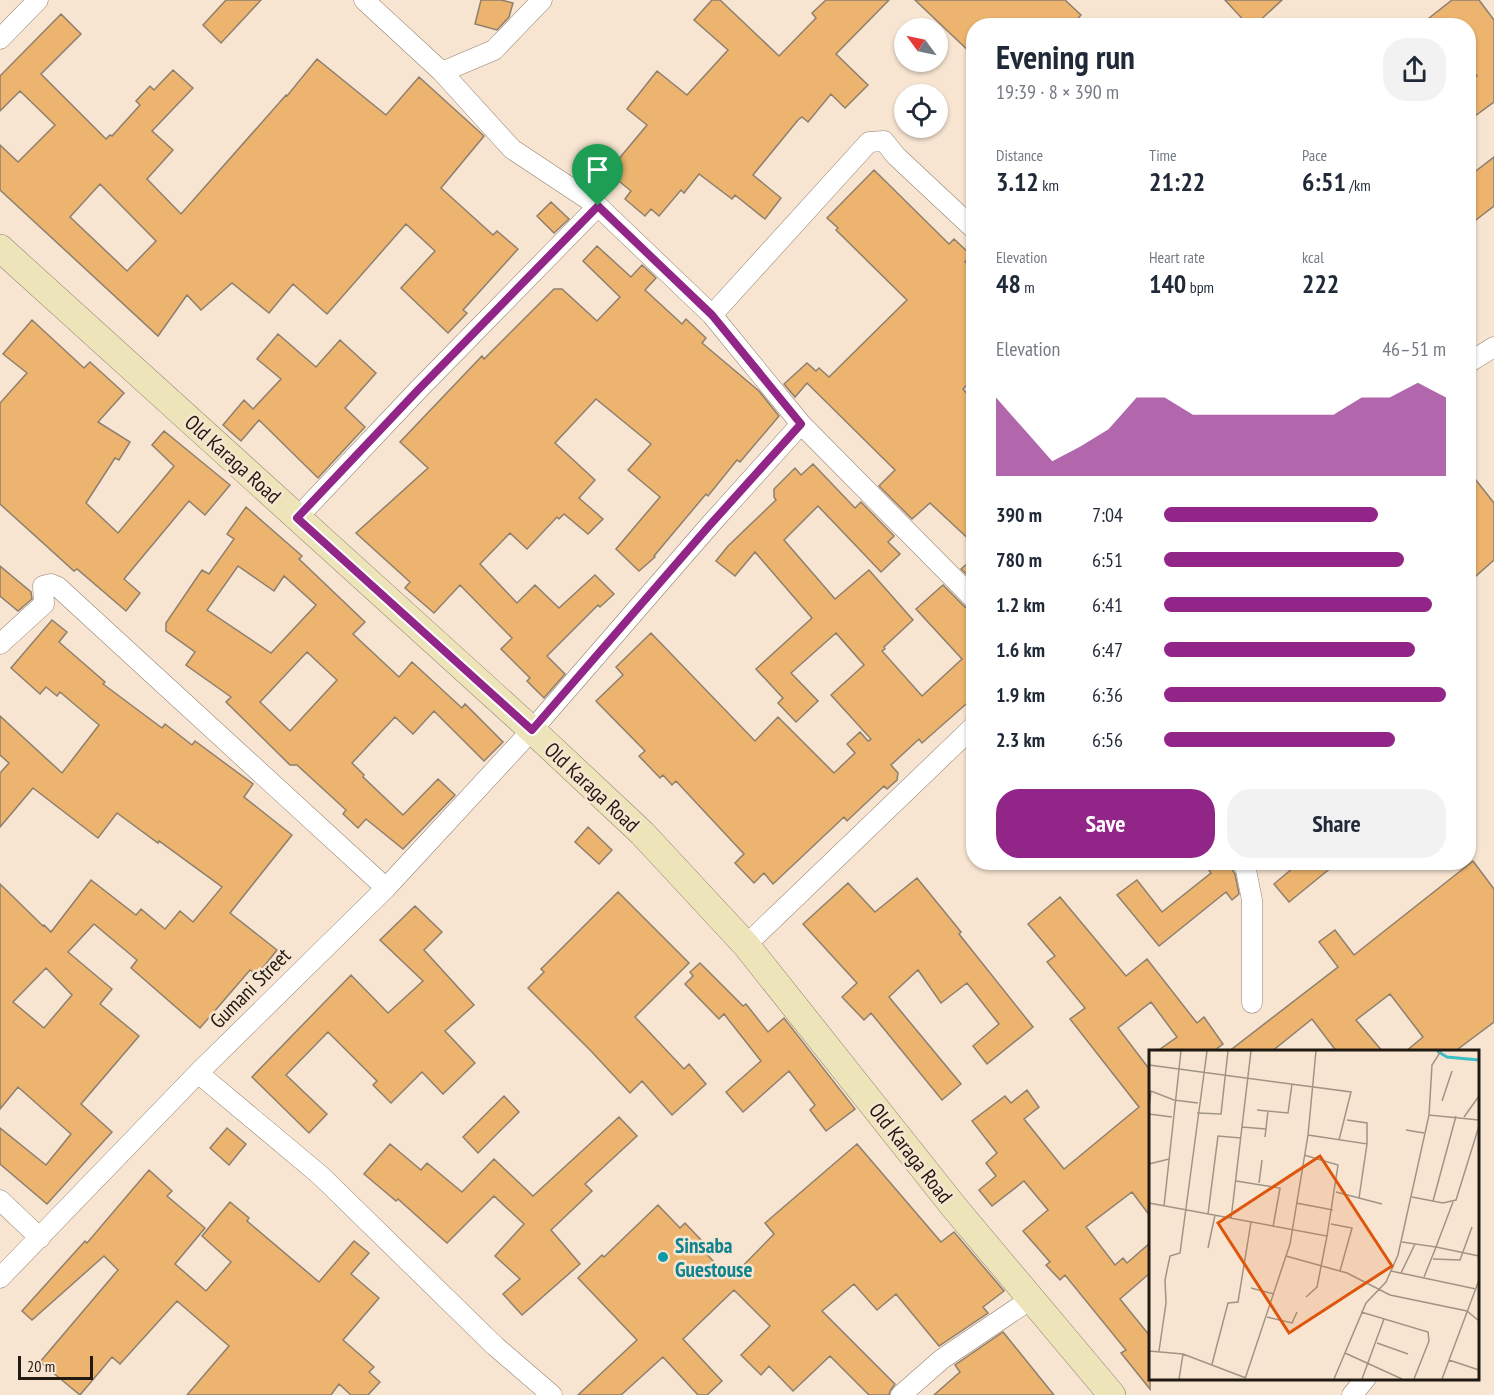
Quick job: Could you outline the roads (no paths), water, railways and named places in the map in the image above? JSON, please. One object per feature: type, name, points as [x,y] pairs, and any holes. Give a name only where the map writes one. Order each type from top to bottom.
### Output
[{"type":"street","points":[[0,39],[38,0]]},
{"type":"street","points":[[364,0],[442,72],[512,149],[598,206],[712,315],[801,424],[966,590]]},
{"type":"street","points":[[442,72],[494,50],[542,0]]},
{"type":"street","points":[[712,315],[869,142],[884,141],[896,156],[966,222]]},
{"type":"street","points":[[297,518],[598,206]]},
{"type":"street","name":"Old Karaga Road","points":[[0,248],[532,730],[642,833],[746,945],[954,1207],[1112,1395]]},
{"type":"street","points":[[1476,358],[1494,347]]},
{"type":"street","name":"Gumani Street","points":[[0,1278],[198,1073],[386,888],[532,730],[801,424]]},
{"type":"street","points":[[0,644],[44,604],[43,586],[51,584],[58,587],[386,888]]},
{"type":"street","points":[[746,945],[966,734]]},
{"type":"street","points":[[1246,870],[1252,900],[1252,1003]]},
{"type":"street","points":[[198,1073],[320,1175],[495,1346],[552,1395]]},
{"type":"street","points":[[0,1200],[40,1238]]},
{"type":"street","points":[[901,1395],[942,1359],[1031,1299]]},
{"type":"street","points":[[1352,1395],[1364,1380]]},
{"type":"place","name":"Sinsaba Guestouse","points":[[663,1257]]}]
